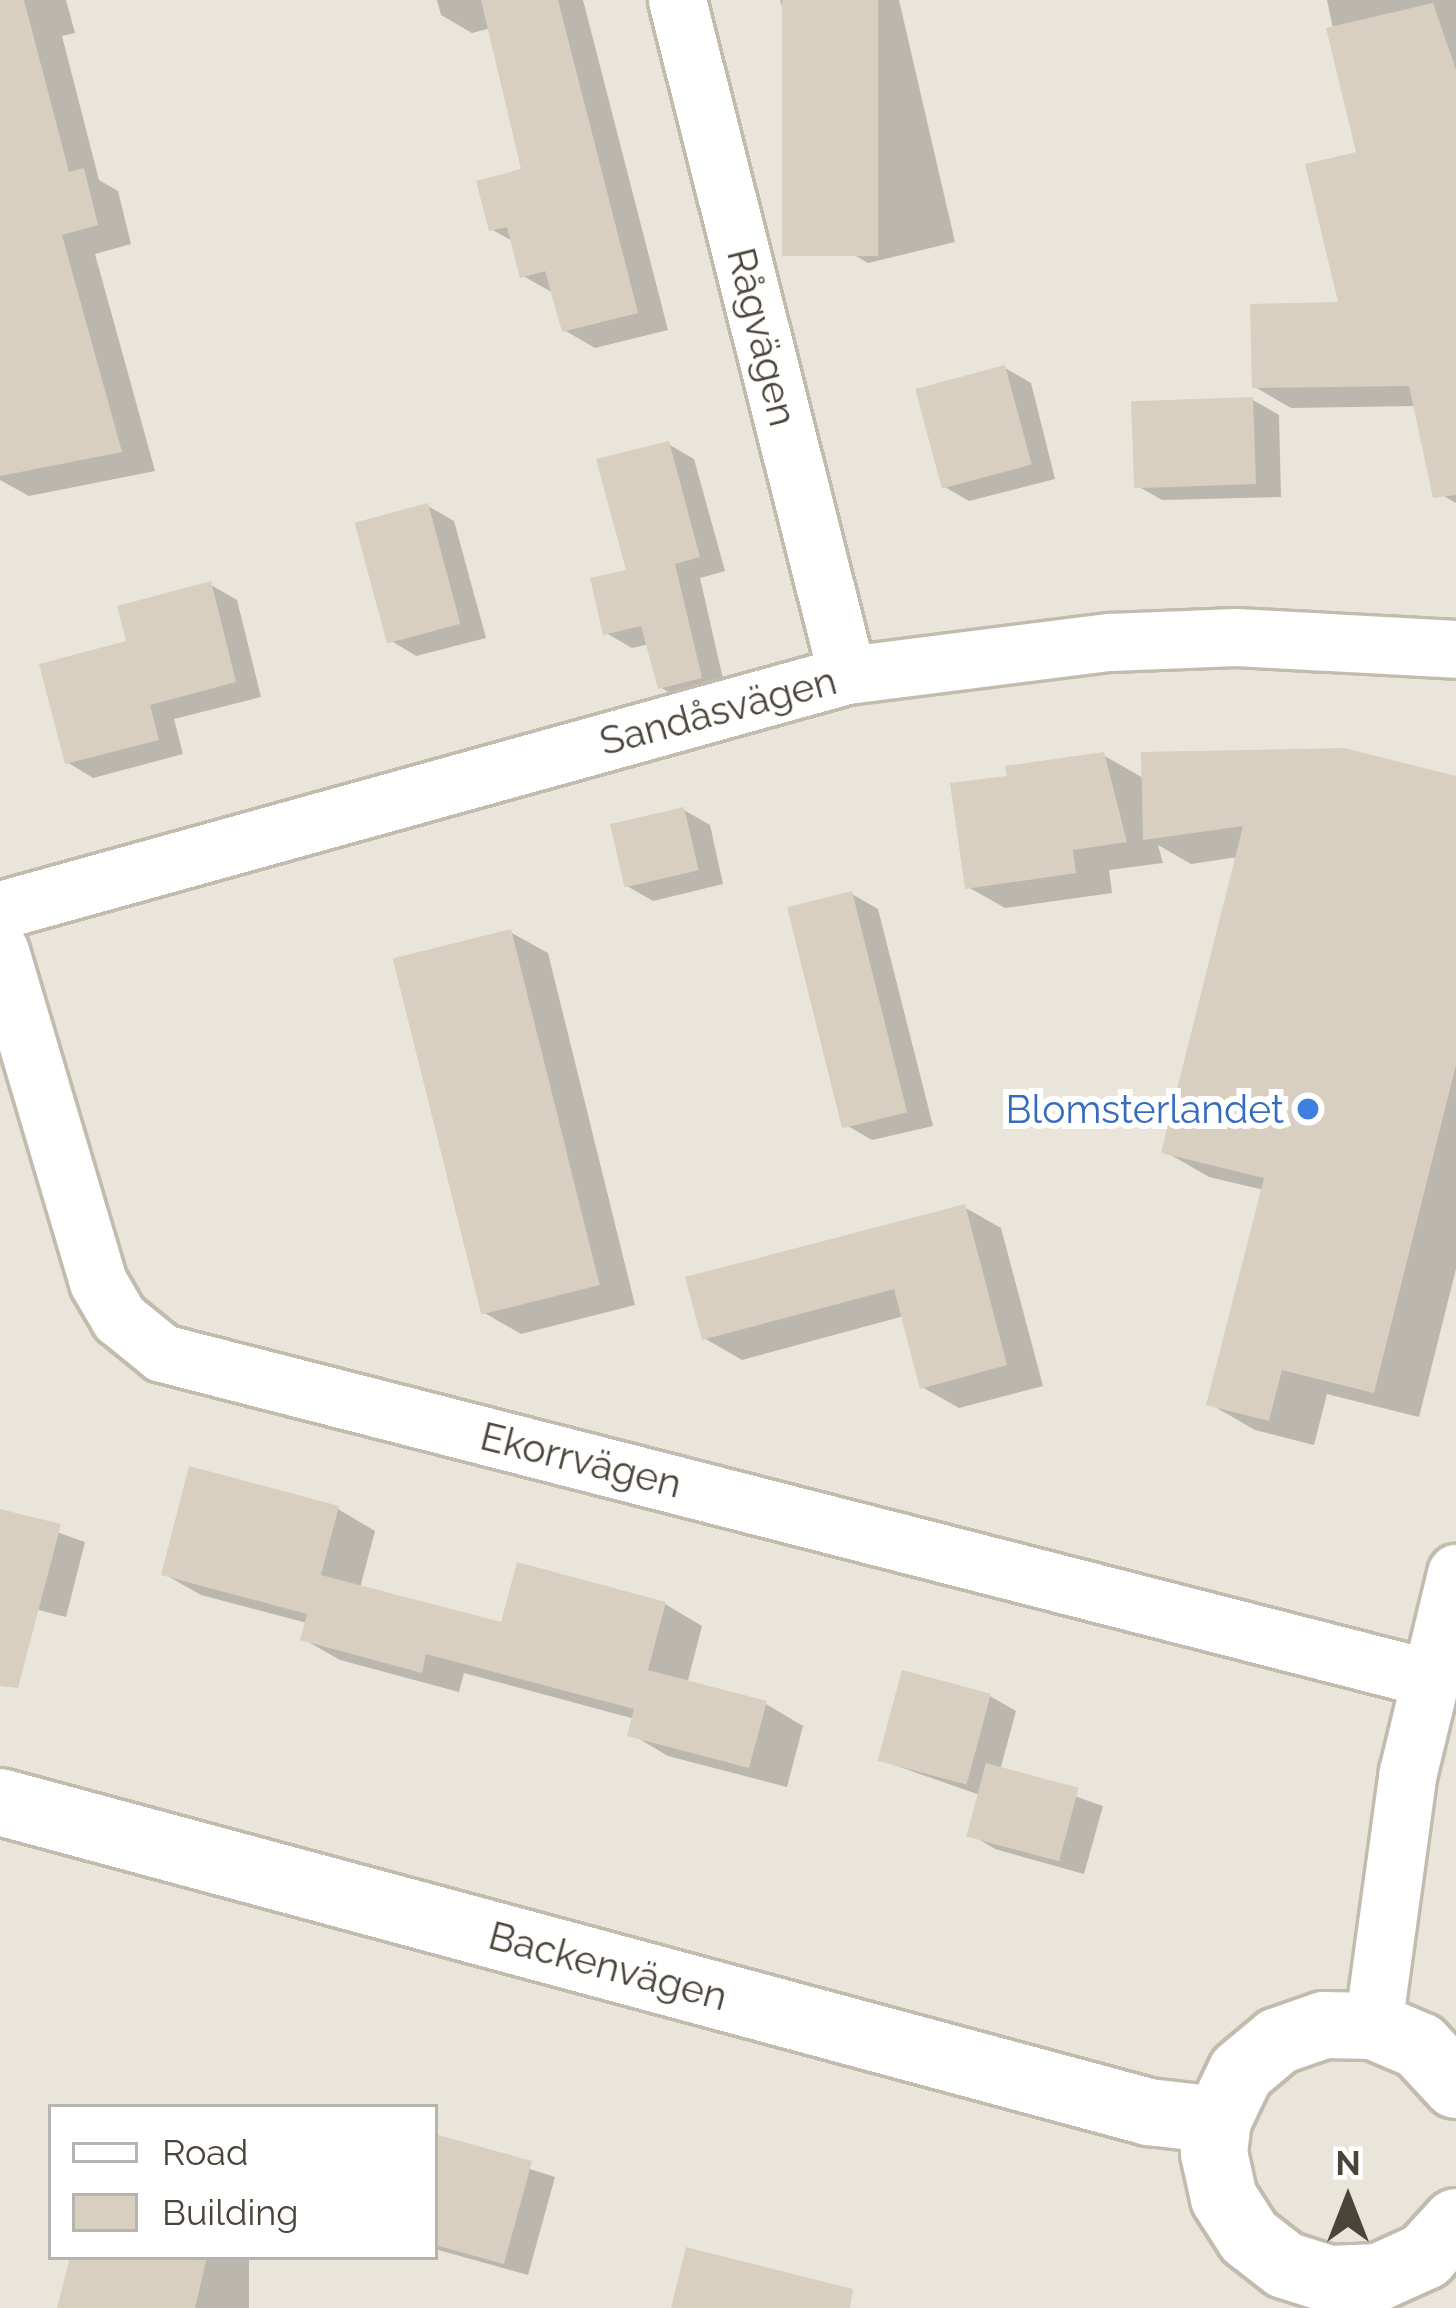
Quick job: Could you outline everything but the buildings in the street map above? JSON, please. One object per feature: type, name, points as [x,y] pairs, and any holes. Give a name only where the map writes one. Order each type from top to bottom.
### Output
[{"type":"street","name":"Rågvägen","points":[[677,0],[847,675]]},
{"type":"street","name":"Sandåsvägen","points":[[0,910],[847,675],[1110,642],[1236,637],[1456,649]]},
{"type":"street","name":"Ekorrvägen","points":[[0,951],[98,1282],[119,1318],[162,1353],[1429,1678]]},
{"type":"street","points":[[1373,2026],[1429,1678],[1456,1573]]},
{"type":"street","name":"Backenvägen","points":[[0,1802],[1126,2106],[1218,2120]]},
{"type":"street","points":[[1456,2085],[1420,2046],[1373,2026],[1324,2025],[1278,2041],[1241,2072],[1218,2120],[1214,2153],[1224,2198],[1249,2237],[1322,2294],[1379,2277],[1425,2256],[1456,2222]]},
{"type":"shaded area","points":[[0,0],[1456,0],[1456,2308],[0,2308]]},
{"type":"place","name":"Blomsterlandet","points":[[1308,1109]]}]
